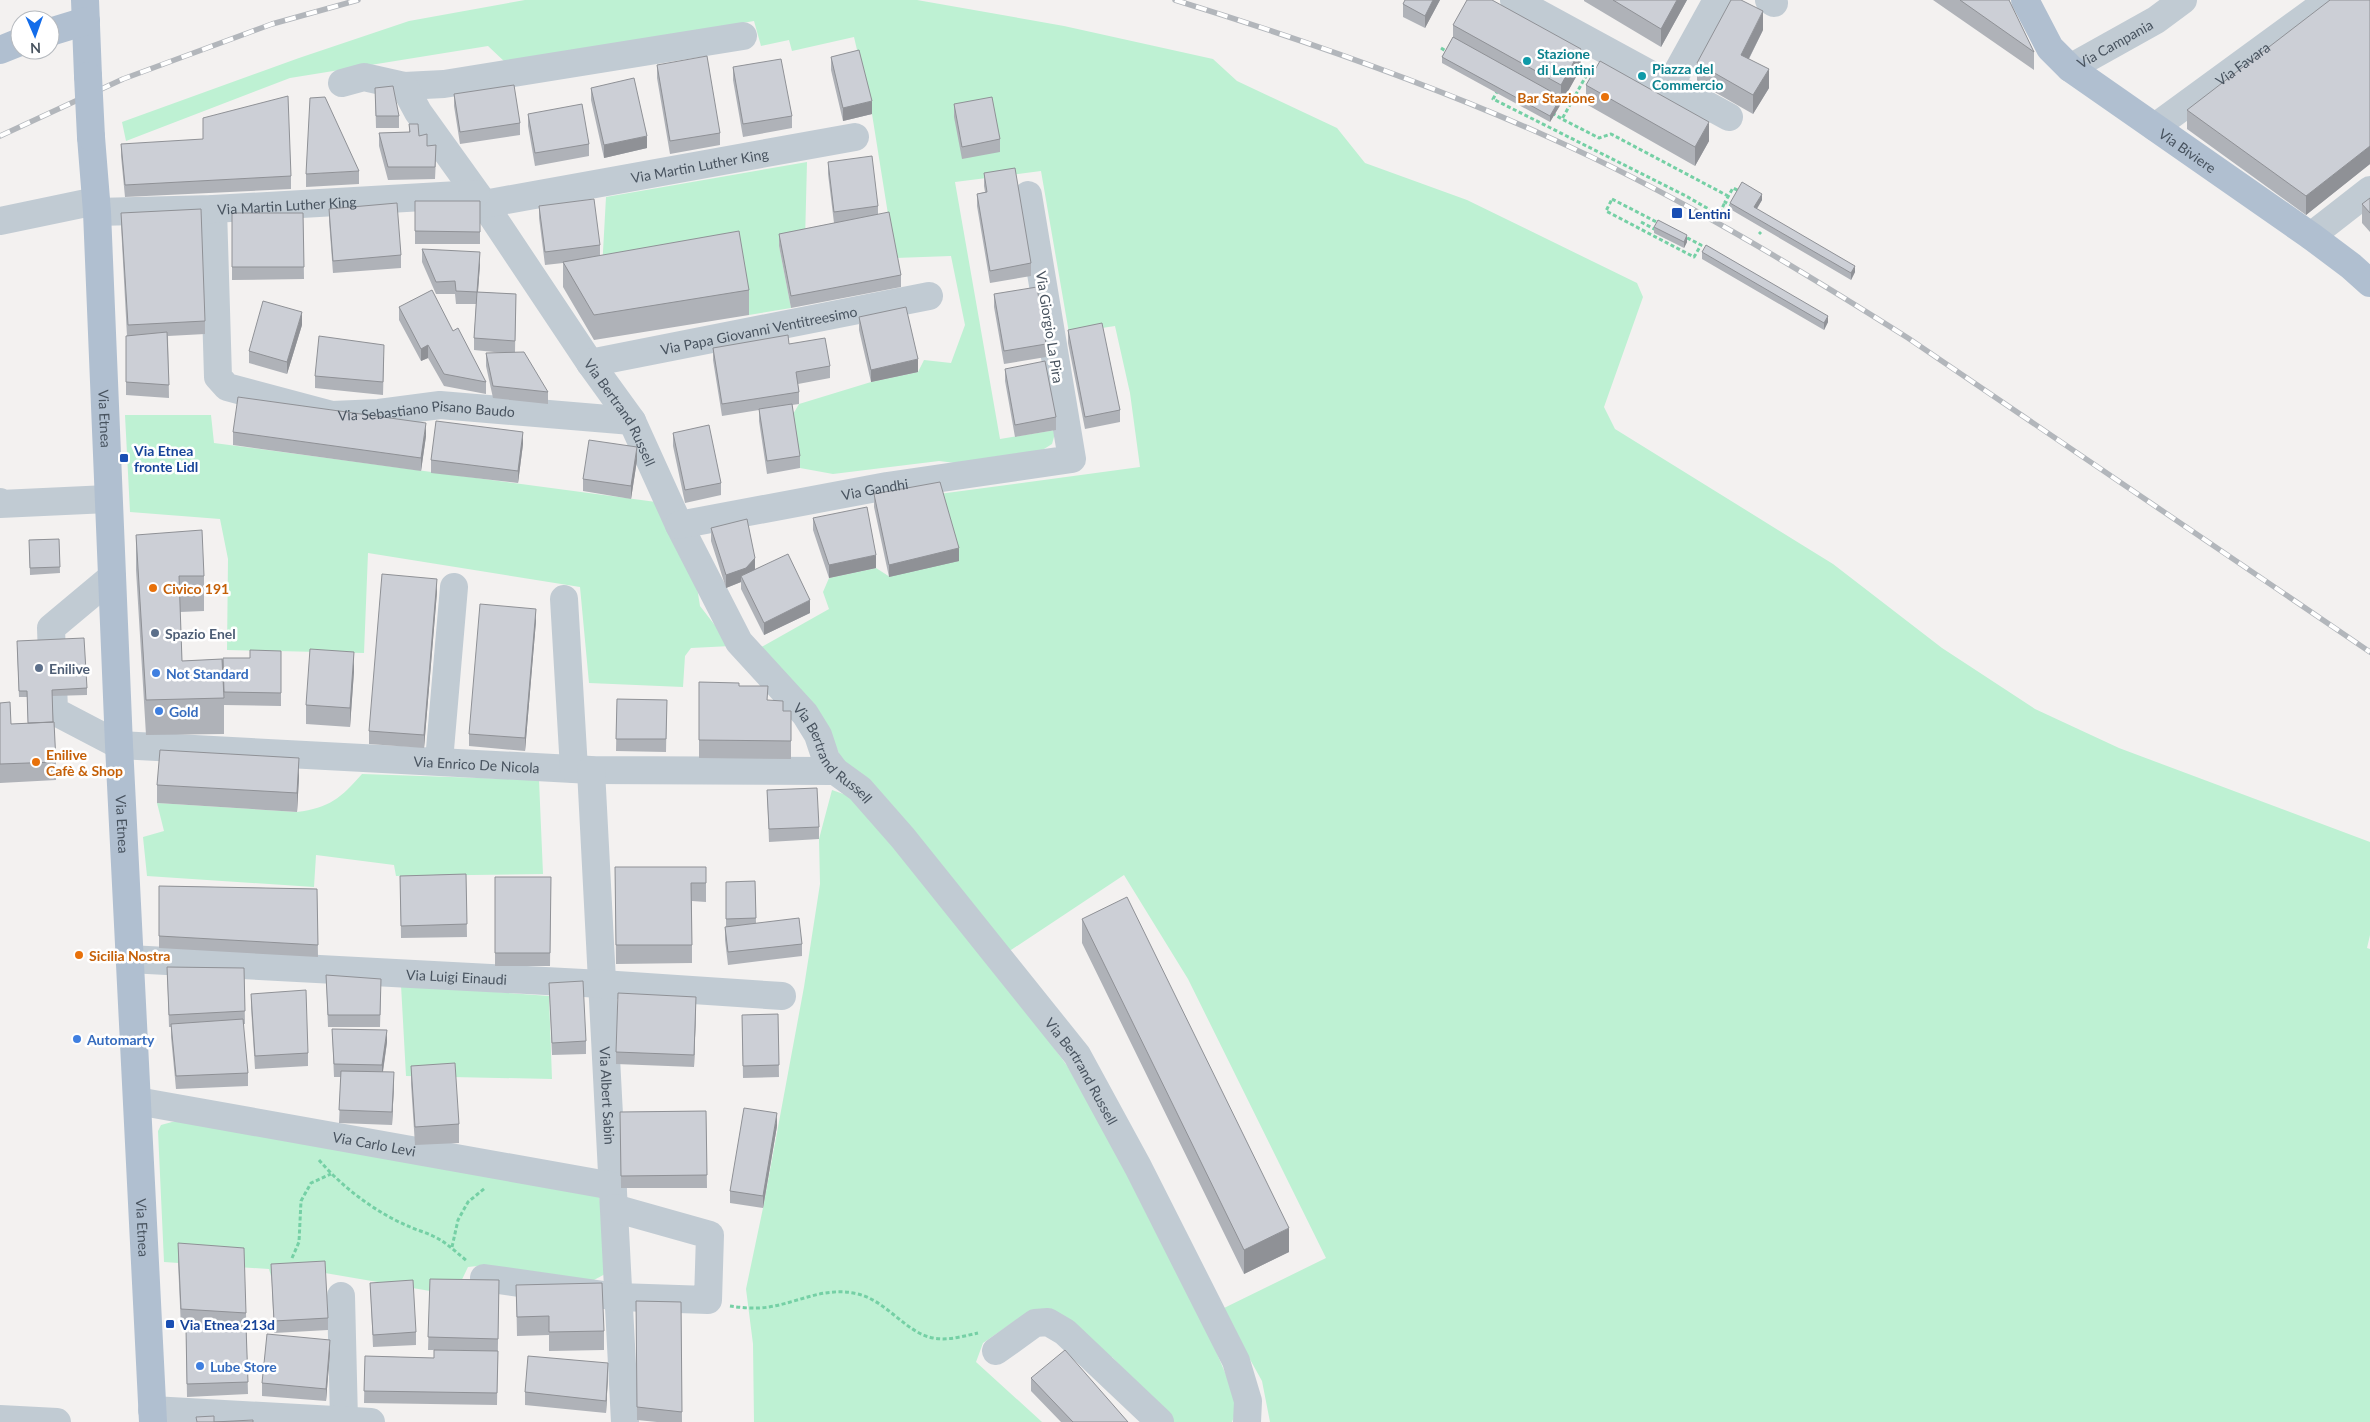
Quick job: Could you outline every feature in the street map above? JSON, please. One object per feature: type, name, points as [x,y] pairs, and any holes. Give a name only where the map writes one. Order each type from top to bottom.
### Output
[{"type":"main road","name":"Via Biviere","points":[[2025,0],[2050,48],[2070,68],[2311,236],[2370,283]]},
{"type":"main road","points":[[60,24],[85,5]]},
{"type":"main road","name":"Via Etnea","points":[[85,5],[152,1416]]},
{"type":"street","points":[[1514,0],[1544,7],[1601,47],[1675,77],[1729,117]]},
{"type":"street","points":[[1675,77],[1717,0]]},
{"type":"street","name":"Via Campania","points":[[2070,68],[2156,20],[2183,0]]},
{"type":"street","name":"Via Favara","points":[[2155,127],[2329,0]]},
{"type":"street","points":[[342,82],[364,77],[404,86],[444,84],[743,36]]},
{"type":"street","name":"Via Bertrand Russell","points":[[404,86],[418,112],[480,199],[590,364],[632,421],[679,525],[739,642],[805,714],[818,735],[826,759],[835,771],[860,789],[903,838],[1077,1055],[1138,1167],[1236,1361],[1248,1401],[1247,1422]]},
{"type":"street","name":"Via Martin Luther King","points":[[0,221],[96,207],[213,209],[480,199],[855,138]]},
{"type":"street","points":[[2311,236],[2370,190]]},
{"type":"street","name":"Via Giorgio La Pira","points":[[1028,195],[1072,459]]},
{"type":"street","name":"Via Sebastiano Pisano Baudo","points":[[213,209],[218,377],[227,387],[332,415],[379,413],[440,405],[632,421]]},
{"type":"street","name":"Via Papa Giovanni Ventitreesimo","points":[[590,364],[929,296]]},
{"type":"street","name":"Via Gandhi","points":[[679,525],[887,486],[1072,459]]},
{"type":"street","points":[[0,502],[0,504],[108,499]]},
{"type":"street","points":[[112,577],[51,628],[54,711],[119,745]]},
{"type":"street","points":[[439,761],[454,587]]},
{"type":"street","name":"Via Albert Sabin","points":[[564,599],[602,984],[624,1422]]},
{"type":"street","name":"Via Enrico De Nicola","points":[[119,745],[582,769],[835,771]]},
{"type":"street","name":"Via Luigi Einaudi","points":[[129,959],[602,984],[782,996]]},
{"type":"street","name":"Via Carlo Levi","points":[[136,1101],[495,1165],[613,1197],[710,1235],[708,1300]]},
{"type":"street","points":[[484,1278],[618,1297],[708,1300]]},
{"type":"street","points":[[341,1296],[344,1420]]},
{"type":"street","points":[[990,1341],[1035,1323],[1048,1322],[1065,1332],[1160,1422]]},
{"type":"street","points":[[152,1416],[371,1422]]},
{"type":"street","points":[[0,1419],[57,1422]]},
{"type":"path","points":[[1562,118],[1601,47]]},
{"type":"path","points":[[1441,48],[1457,57]]},
{"type":"path","points":[[1492,86],[1504,93]]},
{"type":"path","points":[[1498,90],[1493,100],[1686,196],[1719,215],[1733,188],[1747,196]]},
{"type":"path","points":[[1545,109],[1599,138],[1611,134],[1728,196]]},
{"type":"path","points":[[1612,199],[1701,245],[1694,257],[1638,228],[1606,211],[1612,199]]},
{"type":"path","points":[[1725,202],[1734,207]]},
{"type":"path","points":[[1638,228],[1645,215]]},
{"type":"path","points":[[1641,222],[1661,232]]},
{"type":"path","points":[[1697,251],[1706,256]]},
{"type":"path","points":[[318,1159],[330,1174],[377,1210],[408,1227],[434,1236],[452,1247],[484,1278]]},
{"type":"path","points":[[452,1247],[458,1220],[468,1202],[485,1189],[495,1165]]},
{"type":"path","points":[[292,1258],[299,1242],[301,1201],[311,1183],[330,1174]]},
{"type":"path","points":[[708,1300],[732,1306],[768,1307],[806,1296],[837,1291],[859,1294],[880,1304],[909,1326],[932,1338],[990,1341]]},
{"type":"green space","points":[[525,0],[917,0],[1064,26],[1213,59],[1237,81],[1337,128],[1365,163],[1467,200],[1637,283],[1643,297],[1604,407],[1615,429],[1833,564],[1942,648],[2035,709],[2119,748],[2370,842],[2370,935],[2367,948],[2370,949],[2370,1422],[1270,1422],[1262,1381],[1222,1309],[1326,1258],[1188,979],[1124,875],[1008,952],[842,760],[827,727],[756,650],[829,609],[823,592],[829,578],[876,568],[890,577],[939,494],[1140,467],[1130,393],[1115,326],[1069,333],[1041,171],[955,182],[1000,439],[1056,430],[1052,444],[1036,454],[963,464],[939,461],[833,474],[800,468],[792,416],[799,404],[871,382],[918,372],[924,360],[951,363],[965,325],[951,256],[895,258],[872,114],[854,37],[792,51],[789,40],[761,46],[754,21],[506,63],[488,46],[290,78],[126,141],[122,122],[299,58],[409,21]]},
{"type":"green space","points":[[807,162],[805,241],[779,246],[791,308],[749,315],[737,244],[602,270],[606,197]]},
{"type":"green space","points":[[125,415],[211,415],[214,443],[656,502],[697,587],[700,606],[731,646],[691,648],[685,656],[683,687],[589,683],[580,587],[368,553],[364,653],[227,650],[228,559],[220,519],[130,512]]},
{"type":"green space","points":[[362,774],[539,780],[543,874],[396,876],[394,865],[316,855],[314,887],[147,876],[143,837],[164,831],[157,803],[297,812],[326,805],[341,796]]},
{"type":"green space","points":[[832,790],[852,797],[1002,977],[1068,1067],[1126,1171],[1201,1316],[1235,1396],[1236,1411],[1232,1422],[1174,1422],[1112,1357],[1103,1357],[1019,1318],[983,1343],[976,1362],[1042,1422],[754,1422],[753,1344],[746,1289],[804,987],[820,884],[819,839]]},
{"type":"green space","points":[[401,985],[549,996],[552,1079],[406,1076]]},
{"type":"green space","points":[[172,1122],[185,1122],[599,1196],[605,1232],[607,1273],[592,1281],[487,1265],[468,1267],[456,1292],[430,1291],[325,1273],[271,1276],[269,1269],[164,1262],[158,1131],[161,1125]]},
{"type":"building","points":[[1405,0],[1433,0],[1425,16],[1403,4]]},
{"type":"building","points":[[1467,0],[1492,0],[1581,49],[1561,85],[1453,25]]},
{"type":"building","points":[[1613,0],[1677,0],[1661,29]]},
{"type":"building","points":[[1731,0],[1741,0],[1763,11],[1741,55],[1769,69],[1753,95],[1697,63]]},
{"type":"building","points":[[1960,0],[2009,0],[2034,52]]},
{"type":"building","points":[[2330,0],[2370,0],[2370,146],[2306,196],[2187,110]]},
{"type":"building","points":[[1453,37],[1561,97],[1550,116],[1442,57]]},
{"type":"building","points":[[859,50],[872,101],[843,108],[831,57]]},
{"type":"building","points":[[707,56],[720,133],[670,141],[657,65]]},
{"type":"building","points":[[781,59],[792,116],[743,124],[733,67]]},
{"type":"building","points":[[1600,61],[1709,122],[1695,147],[1586,85]]},
{"type":"building","points":[[634,78],[647,136],[604,145],[591,88]]},
{"type":"building","points":[[514,85],[520,123],[460,132],[454,94]]},
{"type":"building","points":[[393,86],[399,116],[376,116],[375,88]]},
{"type":"building","points":[[288,96],[291,176],[125,185],[121,144],[203,139],[203,118]]},
{"type":"building","points":[[325,97],[359,171],[306,174],[310,98]]},
{"type":"building","points":[[992,97],[1000,139],[962,147],[954,104]]},
{"type":"building","points":[[582,104],[589,144],[535,153],[528,114]]},
{"type":"building","points":[[409,124],[418,124],[419,136],[427,134],[427,146],[436,145],[435,167],[388,167],[379,133],[410,132]]},
{"type":"building","points":[[872,156],[878,206],[834,212],[828,162]]},
{"type":"building","points":[[1015,168],[1031,263],[990,271],[977,194],[987,192],[984,173]]},
{"type":"building","points":[[1742,182],[1762,194],[1754,207],[1855,266],[1851,273],[1730,203]]},
{"type":"building","points":[[2370,198],[2370,213],[2362,204]]},
{"type":"building","points":[[594,199],[600,245],[545,252],[539,206]]},
{"type":"building","points":[[415,201],[480,201],[480,232],[415,231]]},
{"type":"building","points":[[397,203],[401,255],[333,261],[329,209]]},
{"type":"building","points":[[201,209],[205,321],[128,325],[121,213]]},
{"type":"building","points":[[889,212],[901,275],[791,296],[779,234]]},
{"type":"building","points":[[232,213],[303,213],[304,267],[232,267]]},
{"type":"building","points":[[1658,220],[1687,235],[1684,242],[1654,227]]},
{"type":"building","points":[[739,231],[749,290],[594,315],[563,262]]},
{"type":"building","points":[[1706,245],[1828,316],[1824,323],[1702,252]]},
{"type":"building","points":[[422,249],[480,252],[477,292],[456,291],[455,281],[436,282]]},
{"type":"building","points":[[1037,287],[1046,344],[1004,351],[994,294]]},
{"type":"building","points":[[432,290],[453,331],[458,328],[486,382],[444,374],[428,345],[421,349],[399,307]]},
{"type":"building","points":[[477,292],[516,294],[515,341],[474,338]]},
{"type":"building","points":[[263,301],[302,312],[287,362],[249,351]]},
{"type":"building","points":[[906,307],[918,359],[871,370],[859,317]]},
{"type":"building","points":[[1102,323],[1120,410],[1085,417],[1068,330]]},
{"type":"building","points":[[167,332],[169,385],[126,382],[126,336]]},
{"type":"building","points":[[788,335],[789,344],[825,338],[830,366],[796,372],[799,392],[722,404],[713,348]]},
{"type":"building","points":[[319,336],[384,345],[383,382],[315,376]]},
{"type":"building","points":[[524,352],[548,392],[493,386],[486,353]]},
{"type":"building","points":[[1045,361],[1056,417],[1015,425],[1005,369]]},
{"type":"building","points":[[238,397],[426,423],[421,458],[233,432]]},
{"type":"building","points":[[792,404],[800,456],[767,461],[759,409]]},
{"type":"building","points":[[436,421],[523,432],[518,471],[431,460]]},
{"type":"building","points":[[709,425],[721,483],[685,490],[673,433]]},
{"type":"building","points":[[589,440],[637,447],[631,486],[583,479]]},
{"type":"building","points":[[940,482],[959,548],[889,565],[874,494]]},
{"type":"building","points":[[867,507],[876,555],[829,565],[813,518]]},
{"type":"building","points":[[747,519],[755,558],[746,568],[726,575],[711,528]]},
{"type":"building","points":[[202,530],[204,576],[179,576],[182,661],[222,659],[224,698],[146,700],[136,535]]},
{"type":"building","points":[[59,539],[60,567],[30,568],[29,540]]},
{"type":"building","points":[[788,554],[810,600],[764,623],[741,576]]},
{"type":"building","points":[[382,574],[437,579],[424,735],[369,731]]},
{"type":"building","points":[[480,604],[536,609],[525,738],[469,734]]},
{"type":"building","points":[[84,638],[87,688],[52,690],[53,722],[28,723],[27,691],[19,691],[17,641]]},
{"type":"building","points":[[310,649],[354,652],[350,708],[306,705]]},
{"type":"building","points":[[250,650],[281,651],[281,693],[224,692],[223,658],[250,658]]},
{"type":"building","points":[[699,682],[739,683],[739,686],[768,686],[767,700],[783,701],[783,711],[791,711],[791,741],[699,740]]},
{"type":"building","points":[[617,699],[667,700],[666,739],[616,739]]},
{"type":"building","points":[[10,702],[11,724],[54,722],[56,762],[0,764],[0,703]]},
{"type":"building","points":[[160,750],[299,758],[297,793],[157,785]]},
{"type":"building","points":[[817,788],[819,827],[769,829],[767,790]]},
{"type":"building","points":[[615,867],[706,867],[706,883],[691,883],[692,945],[616,945]]},
{"type":"building","points":[[466,874],[467,924],[401,926],[400,876]]},
{"type":"building","points":[[495,877],[551,877],[550,953],[495,953]]},
{"type":"building","points":[[755,881],[756,918],[726,919],[726,882]]},
{"type":"building","points":[[159,886],[317,889],[318,945],[159,936]]},
{"type":"building","points":[[1127,897],[1289,1228],[1244,1250],[1082,919]]},
{"type":"building","points":[[799,918],[802,944],[728,952],[725,927]]},
{"type":"building","points":[[167,967],[244,968],[245,1011],[169,1015]]},
{"type":"building","points":[[326,975],[381,979],[380,1015],[328,1015]]},
{"type":"building","points":[[583,981],[586,1041],[552,1043],[549,983]]},
{"type":"building","points":[[306,990],[308,1053],[255,1056],[251,994]]},
{"type":"building","points":[[618,993],[696,997],[694,1055],[616,1052]]},
{"type":"building","points":[[778,1014],[779,1065],[743,1066],[742,1015]]},
{"type":"building","points":[[243,1019],[248,1073],[176,1076],[171,1024]]},
{"type":"building","points":[[332,1029],[387,1030],[382,1065],[334,1064]]},
{"type":"building","points":[[455,1063],[459,1124],[415,1127],[411,1066]]},
{"type":"building","points":[[341,1071],[394,1072],[392,1112],[339,1110]]},
{"type":"building","points":[[744,1108],[777,1113],[763,1196],[730,1191]]},
{"type":"building","points":[[706,1111],[707,1175],[621,1176],[620,1112]]},
{"type":"building","points":[[178,1243],[244,1248],[246,1313],[181,1309]]},
{"type":"building","points":[[325,1261],[328,1318],[274,1321],[271,1264]]},
{"type":"building","points":[[430,1279],[499,1280],[498,1339],[428,1337]]},
{"type":"building","points":[[413,1280],[416,1332],[373,1335],[370,1283]]},
{"type":"building","points":[[602,1283],[604,1331],[549,1332],[549,1316],[517,1317],[516,1285]]},
{"type":"building","points":[[636,1301],[681,1302],[682,1412],[637,1407]]},
{"type":"building","points":[[246,1326],[248,1382],[187,1384],[186,1328]]},
{"type":"building","points":[[267,1334],[330,1340],[326,1389],[262,1383]]},
{"type":"building","points":[[434,1350],[498,1351],[497,1393],[364,1391],[365,1356],[434,1358]]},
{"type":"building","points":[[1065,1350],[1128,1422],[1073,1422],[1031,1378]]},
{"type":"building","points":[[528,1356],[608,1363],[606,1401],[525,1392]]},
{"type":"building","points":[[214,1416],[214,1422],[197,1422],[196,1417]]},
{"type":"building","points":[[253,1420],[253,1422],[214,1422]]},
{"type":"railway","points":[[0,136],[123,79],[272,24],[358,0]]},
{"type":"railway","points":[[1175,0],[1316,46],[1455,97],[1593,158],[1685,205],[1775,256],[1908,338],[2370,652]]},
{"type":"place","name":"Stazione di Lentini","points":[[1527,61]]},
{"type":"place","name":"Piazza del Commercio","points":[[1642,76]]},
{"type":"place","name":"Bar Stazione","points":[[1605,97]]},
{"type":"place","name":"Lentini","points":[[1677,213]]},
{"type":"place","name":"Via Etnea fronte Lidl","points":[[124,458]]},
{"type":"place","name":"Civico 191","points":[[153,588]]},
{"type":"place","name":"Spazio Enel","points":[[155,633]]},
{"type":"place","name":"Enilive","points":[[39,668]]},
{"type":"place","name":"Not Standard","points":[[156,673]]},
{"type":"place","name":"Gold","points":[[159,711]]},
{"type":"place","name":"Enilive Cafè & Shop","points":[[36,762]]},
{"type":"place","name":"Sicilia Nostra","points":[[79,955]]},
{"type":"place","name":"Automarty","points":[[77,1039]]},
{"type":"place","name":"Via Etnea 213d","points":[[170,1324]]},
{"type":"place","name":"Lube Store","points":[[200,1366]]}]
